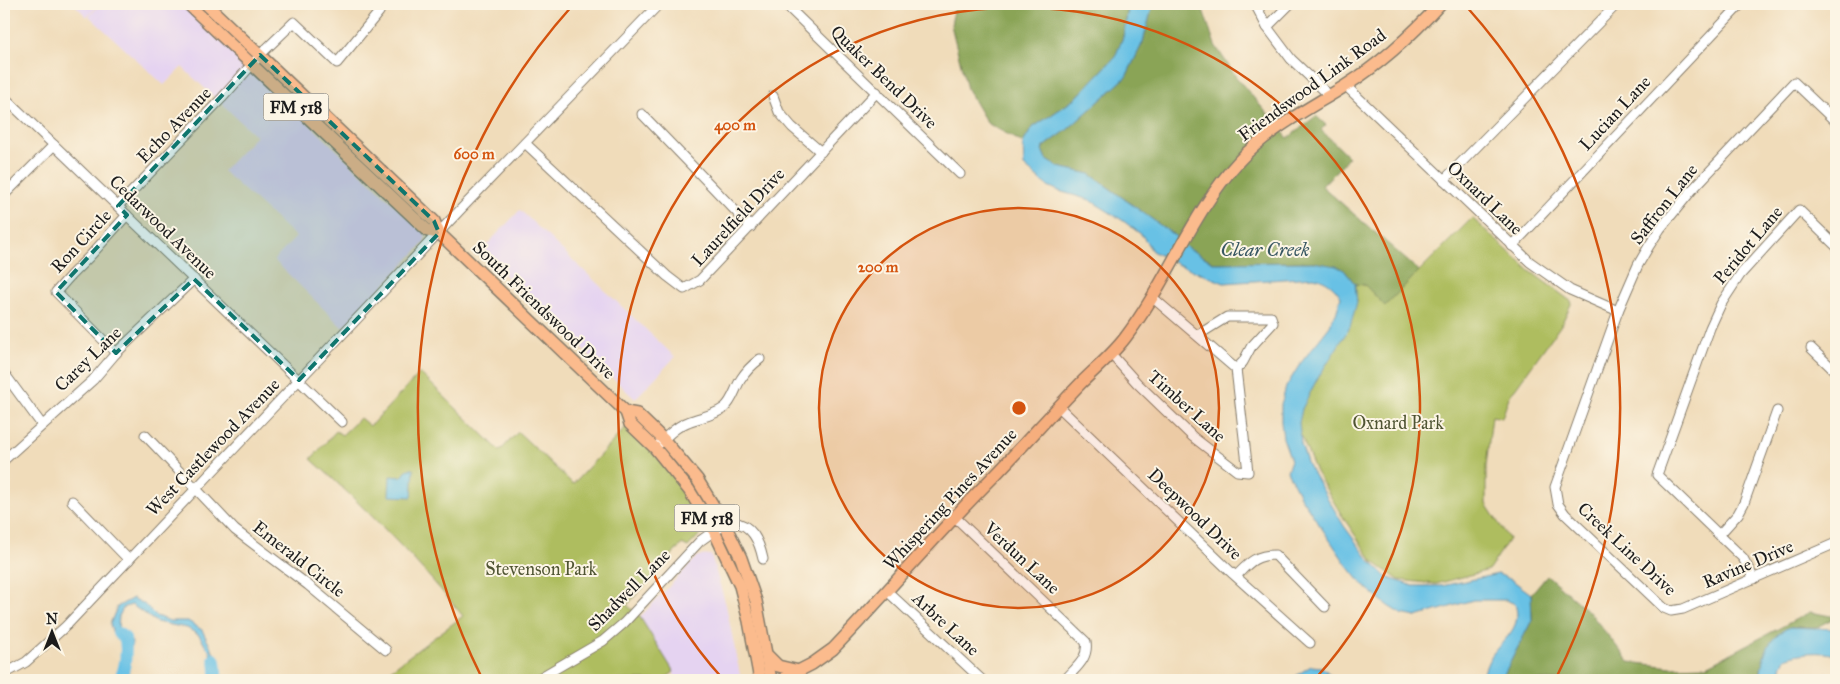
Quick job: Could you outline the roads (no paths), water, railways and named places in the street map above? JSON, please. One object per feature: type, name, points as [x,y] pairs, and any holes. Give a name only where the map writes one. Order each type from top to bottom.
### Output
[{"type":"main road","name":"South Friendswood Drive","points":[[188,4],[428,231],[439,233]]},
{"type":"main road","name":"Friendswood Link Road","points":[[1195,225],[1222,182],[1241,158],[1286,122],[1346,86],[1380,60],[1419,27],[1440,4]]},
{"type":"main road","name":"South Friendswood Drive","points":[[211,5],[260,55],[434,221],[439,233],[626,412],[630,424],[655,448],[689,490],[714,531],[740,586],[749,621],[760,680]]},
{"type":"main road","name":"Whispering Pines Avenue","points":[[781,680],[833,649],[1058,407],[1111,354],[1131,330],[1195,225]]},
{"type":"main road","name":"South Friendswood Drive","points":[[626,412],[638,414],[664,440],[697,479],[725,525],[741,558],[756,601],[771,680]]},
{"type":"main road","points":[[767,655],[778,666],[799,671]]},
{"type":"street","name":"Echo Avenue","points":[[118,206],[253,65],[260,55],[294,22],[337,63],[379,12],[373,4]]},
{"type":"street","name":"West Castlewood Avenue","points":[[4,674],[26,662],[66,626],[659,4]]},
{"type":"street","name":"Quaker Bend Drive","points":[[785,4],[960,174]]},
{"type":"street","points":[[1255,4],[1267,27],[1291,59],[1329,95]]},
{"type":"street","points":[[1267,27],[1290,4]]},
{"type":"street","points":[[1444,180],[1617,4]]},
{"type":"street","name":"Lucian Lane","points":[[1512,246],[1741,4]]},
{"type":"street","name":"Saffron Lane","points":[[1588,397],[1618,311],[1638,265],[1660,229],[1692,190],[1794,82],[1836,122]]},
{"type":"street","name":"Oxnard Lane","points":[[1346,86],[1512,246],[1570,290],[1618,311]]},
{"type":"street","name":"Laurelfield Drive","points":[[525,143],[667,276],[684,289],[700,280],[877,92]]},
{"type":"street","points":[[773,96],[779,112],[792,127],[821,152]]},
{"type":"street","name":"Cedarwood Avenue","points":[[4,97],[342,422]]},
{"type":"street","points":[[642,114],[751,227]]},
{"type":"street","points":[[4,195],[54,145]]},
{"type":"street","name":"Peridot Lane","points":[[1720,534],[1657,475],[1700,356],[1721,304],[1740,275],[1799,210],[1836,246]]},
{"type":"street","name":"Ron Circle","points":[[116,353],[56,292],[127,215]]},
{"type":"street","name":"Carey Lane","points":[[4,460],[93,380],[116,353],[194,279]]},
{"type":"street","points":[[1155,293],[1198,336],[1236,369],[1243,362],[1251,347],[1273,322],[1271,316],[1227,317],[1198,336]]},
{"type":"street","points":[[1812,348],[1836,372]]},
{"type":"street","name":"Timber Lane","points":[[1111,354],[1193,436],[1237,471],[1248,472],[1236,369]]},
{"type":"street","points":[[655,448],[686,422],[716,413],[726,407],[741,380],[751,366],[760,359]]},
{"type":"street","points":[[4,373],[42,425]]},
{"type":"street","name":"Creek Line Drive","points":[[1588,397],[1555,487],[1558,504],[1565,514],[1664,608],[1671,611]]},
{"type":"street","name":"Deepwood Drive","points":[[1058,407],[1236,576],[1310,643]]},
{"type":"street","points":[[1754,578],[1743,558],[1720,534],[1738,514],[1744,503],[1777,411]]},
{"type":"street","name":"Emerald Circle","points":[[145,435],[235,530],[308,585],[386,650]]},
{"type":"street","points":[[72,501],[129,560]]},
{"type":"street","name":"Verdun Lane","points":[[956,518],[1086,642],[1086,657],[1065,680]]},
{"type":"street","points":[[725,525],[735,522],[748,529],[757,539],[763,559]]},
{"type":"street","name":"Shadwell Lane","points":[[536,680],[603,641],[624,623],[700,541],[725,525]]},
{"type":"street","name":"Ravine Drive","points":[[1671,611],[1683,609],[1836,544]]},
{"type":"street","points":[[1236,576],[1251,561],[1263,555],[1276,555],[1325,606]]},
{"type":"street","name":"Arbre Lane","points":[[887,591],[982,680]]},
{"type":"water","points":[[1129,4],[1153,4],[1143,42],[1126,77],[1067,130],[1044,147],[1042,150],[1046,159],[1058,167],[1090,174],[1175,236],[1187,248],[1215,263],[1313,262],[1336,266],[1344,270],[1355,284],[1357,302],[1350,327],[1316,381],[1302,409],[1299,423],[1301,444],[1308,465],[1344,526],[1370,561],[1386,577],[1413,586],[1442,586],[1498,574],[1512,580],[1531,594],[1532,620],[1501,680],[1482,680],[1490,658],[1514,626],[1517,612],[1515,604],[1506,600],[1473,600],[1416,617],[1401,614],[1364,586],[1346,564],[1300,496],[1287,471],[1291,460],[1283,438],[1281,404],[1286,387],[1300,364],[1330,326],[1336,314],[1341,297],[1336,290],[1330,284],[1314,277],[1224,283],[1177,264],[1152,251],[1142,235],[1122,220],[1090,200],[1046,185],[1024,166],[1023,143],[1032,128],[1075,99],[1115,57],[1123,37]]},
{"type":"water","points":[[408,469],[414,469],[412,497],[389,496],[390,476],[402,477]]},
{"type":"water","points":[[133,598],[144,604],[156,616],[170,621],[188,621],[202,630],[219,663],[215,677],[217,680],[211,680],[210,651],[199,635],[187,628],[156,622],[132,605],[124,607],[119,616],[118,628],[132,642],[128,680],[120,680],[126,644],[113,634],[110,624],[117,607]]},
{"type":"water","points":[[1791,627],[1836,629],[1836,655],[1810,653],[1785,658],[1781,667],[1782,680],[1761,680],[1762,664],[1767,648],[1777,635]]},
{"type":"water","points":[[1311,666],[1322,667],[1336,680],[1296,680],[1297,675]]},
{"type":"waterway","points":[[118,633],[125,638],[126,648],[125,665],[119,680]]},
{"type":"waterway","points":[[214,659],[217,680]]},
{"type":"water label","name":"Clear Creek","points":[[1265,249]]},
{"type":"park label","name":"Oxnard Park","points":[[1398,423]]},
{"type":"park label","name":"Stevenson Park","points":[[541,569]]}]
